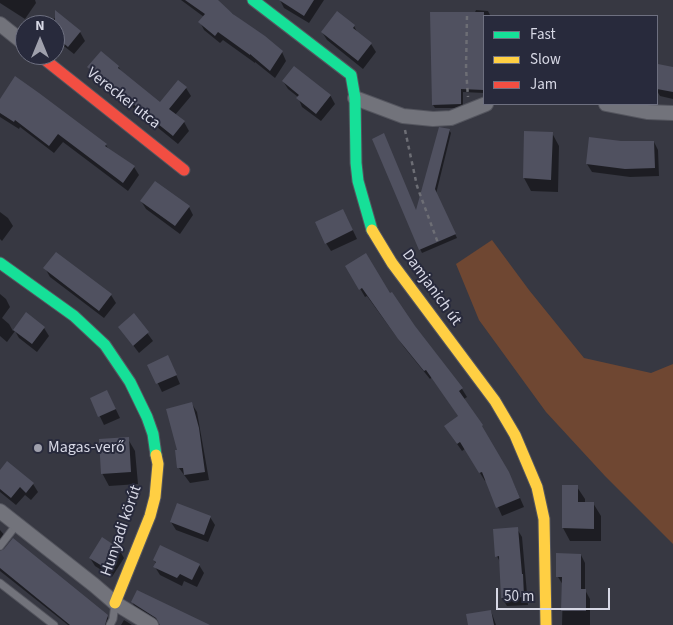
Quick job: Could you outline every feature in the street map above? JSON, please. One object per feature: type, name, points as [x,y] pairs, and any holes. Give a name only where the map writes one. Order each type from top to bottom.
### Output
[{"type":"street","name":"Damjanich út","points":[[254,0],[348,71],[353,79],[358,181],[372,229],[392,263],[495,401],[518,442],[537,487],[544,519],[546,625]]},
{"type":"street","points":[[0,24],[15,36]]},
{"type":"street","name":"Vereckei utca","points":[[52,65],[184,170]]},
{"type":"street","points":[[355,98],[403,116],[443,119],[472,111],[484,105]]},
{"type":"street","points":[[611,105],[647,112],[673,113]]},
{"type":"street","name":"Hunyadi körút","points":[[0,263],[74,316],[105,345],[130,382],[153,434],[158,464],[155,497],[150,516],[115,603]]},
{"type":"street","name":"Hunyadi körút","points":[[0,511],[115,603],[150,625]]},
{"type":"lane","points":[[0,546],[16,524]]},
{"type":"lane","points":[[0,583],[54,625]]},
{"type":"lane","points":[[110,625],[115,603]]},
{"type":"path","points":[[467,16],[467,86],[472,111]]},
{"type":"path","points":[[403,116],[417,186],[438,243]]},
{"type":"shaded area","points":[[492,240],[529,290],[584,358],[651,373],[673,364],[673,544],[605,476],[546,412],[479,320],[456,264]]},
{"type":"building","points":[[185,0],[218,0],[233,14],[283,51],[270,71],[250,54],[218,32],[215,36],[198,22],[205,14]]},
{"type":"building","points":[[279,0],[314,0],[304,16]]},
{"type":"building","points":[[337,11],[355,25],[353,28],[372,43],[358,61],[321,32]]},
{"type":"building","points":[[430,12],[484,12],[483,90],[461,89],[461,104],[432,105]]},
{"type":"building","points":[[65,18],[81,31],[68,47],[65,44]]},
{"type":"building","points":[[101,51],[119,66],[118,68],[160,102],[178,80],[187,87],[169,109],[185,121],[173,136],[87,67]]},
{"type":"building","points":[[658,64],[673,67],[673,92],[658,89]]},
{"type":"building","points":[[294,66],[331,95],[316,114],[296,98],[299,95],[282,81]]},
{"type":"building","points":[[15,76],[107,144],[105,146],[135,166],[123,183],[58,134],[49,146],[15,120],[14,122],[0,113],[0,99]]},
{"type":"building","points":[[439,127],[450,129],[435,189],[456,234],[419,250],[372,139],[384,133],[416,210]]},
{"type":"building","points":[[524,131],[553,132],[551,180],[523,178]]},
{"type":"building","points":[[589,137],[621,141],[654,141],[655,168],[625,169],[586,164]]},
{"type":"building","points":[[155,181],[190,206],[175,226],[140,201]]},
{"type":"building","points":[[343,209],[353,230],[325,244],[315,222]]},
{"type":"building","points":[[56,252],[112,294],[99,311],[43,268]]},
{"type":"building","points":[[366,253],[390,293],[392,292],[415,326],[463,388],[459,391],[483,425],[509,472],[520,498],[496,508],[482,472],[479,473],[460,442],[457,444],[444,426],[458,416],[426,370],[424,371],[398,339],[362,288],[359,290],[345,266]]},
{"type":"building","points":[[26,312],[45,327],[32,344],[13,330]]},
{"type":"building","points":[[134,313],[149,332],[133,346],[118,327]]},
{"type":"building","points":[[168,355],[177,375],[156,384],[147,365]]},
{"type":"building","points":[[107,390],[116,409],[98,417],[90,398]]},
{"type":"building","points":[[192,402],[199,428],[205,472],[184,475],[183,468],[177,468],[175,450],[177,450],[166,409]]},
{"type":"building","points":[[129,437],[131,472],[101,474],[99,439]]},
{"type":"building","points":[[7,461],[34,483],[26,493],[20,487],[11,498],[0,489],[0,470]]},
{"type":"building","points":[[562,485],[578,485],[578,502],[594,502],[594,529],[562,528]]},
{"type":"building","points":[[177,503],[211,516],[204,535],[170,522]]},
{"type":"building","points":[[518,527],[524,597],[501,598],[499,556],[495,557],[493,529]]},
{"type":"building","points":[[102,537],[120,549],[107,569],[89,558]]},
{"type":"building","points":[[13,538],[108,615],[105,625],[70,625],[0,568],[0,551]]},
{"type":"building","points":[[160,545],[200,564],[192,580],[180,574],[177,578],[153,567],[156,562],[153,560]]},
{"type":"building","points":[[556,553],[581,554],[581,589],[586,589],[586,611],[561,611],[562,577],[556,577]]},
{"type":"building","points":[[137,590],[210,625],[160,625],[156,618],[131,602]]},
{"type":"building","points":[[491,610],[494,625],[468,625],[466,614]]},
{"type":"traffic: fast","points":[[253,0],[351,75],[355,98],[358,181],[372,230]]},
{"type":"traffic: fast","points":[[0,263],[74,316],[105,345],[130,382],[147,417],[153,434],[156,455]]},
{"type":"traffic: slow","points":[[372,230],[392,263],[495,401],[515,435],[537,487],[544,519],[546,625]]},
{"type":"traffic: slow","points":[[115,603],[150,516],[155,497],[158,464],[156,455]]},
{"type":"traffic: jam","points":[[52,65],[184,170]]},
{"type":"place","name":"Magas-verő","points":[[38,448]]}]
